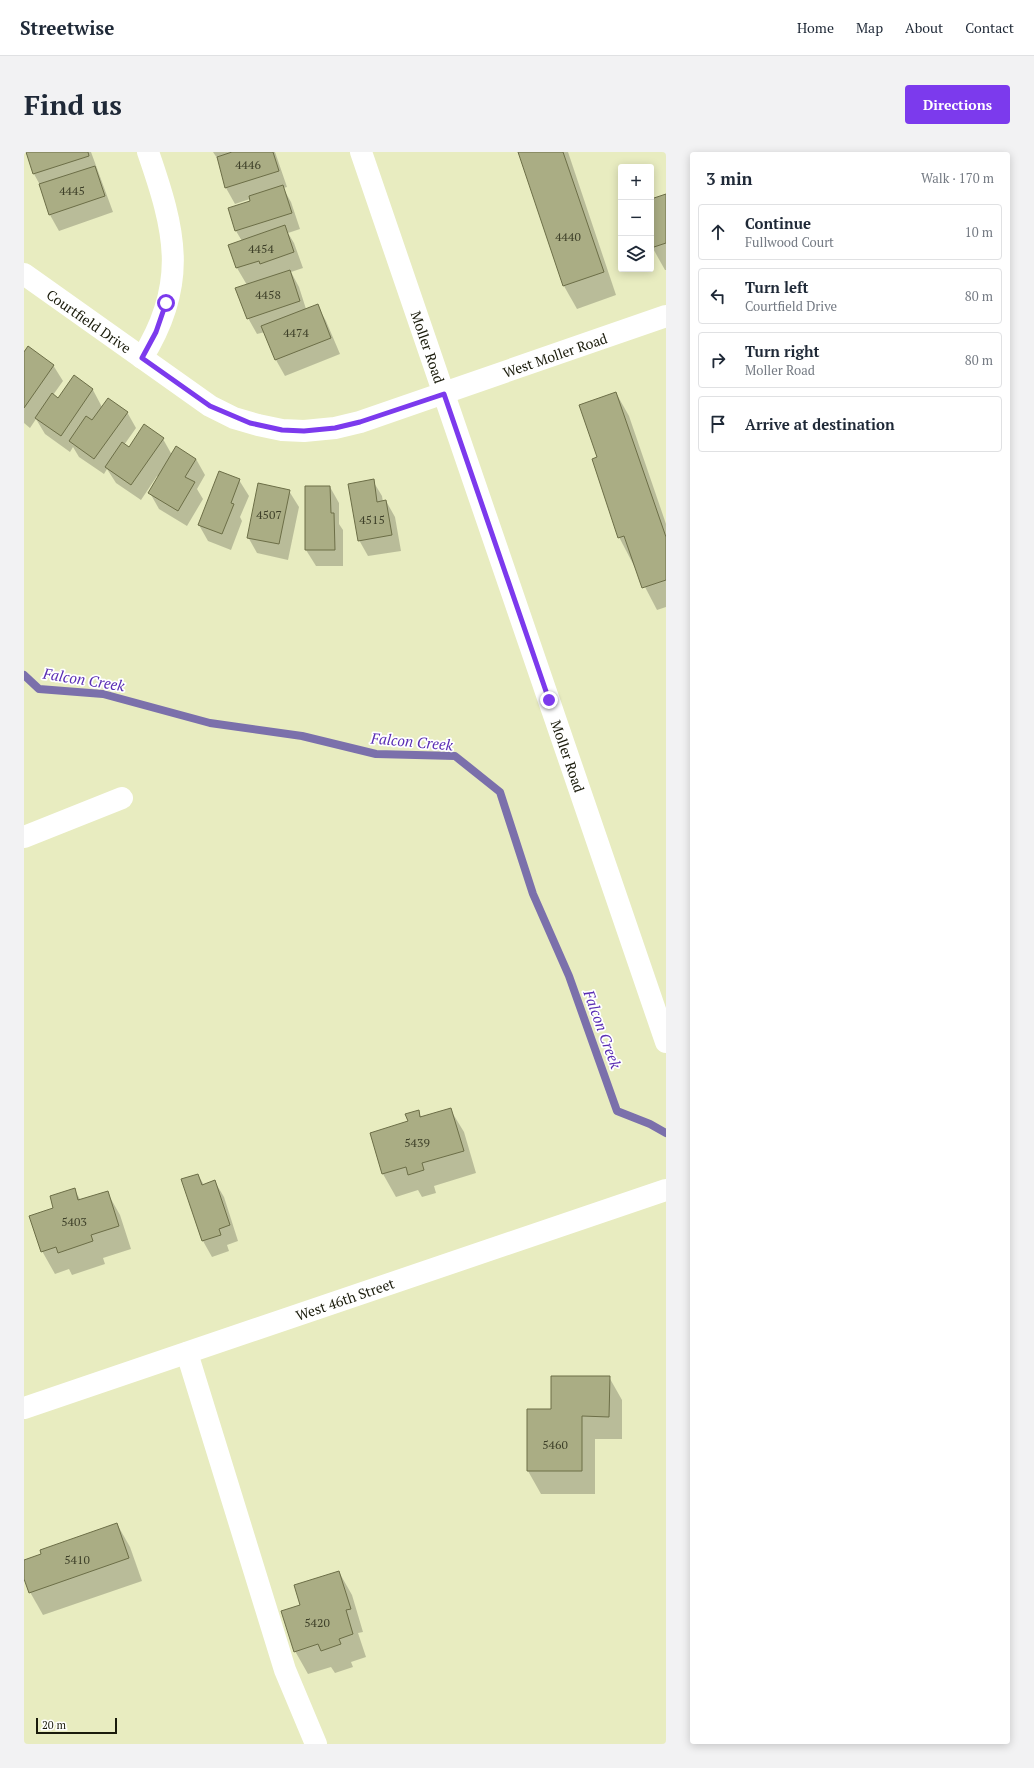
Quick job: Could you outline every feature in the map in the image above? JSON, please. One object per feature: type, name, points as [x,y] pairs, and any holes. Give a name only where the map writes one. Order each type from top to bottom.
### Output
[{"type":"street","points":[[142,358],[152,342],[162,316],[172,276],[173,257],[172,236],[166,206],[148,152]]},
{"type":"street","name":"Moller Road","points":[[362,152],[666,1042]]},
{"type":"street","name":"Courtfield Drive","points":[[24,274],[210,406],[250,423],[282,430],[304,431],[335,428],[360,422],[444,394]]},
{"type":"street","name":"West Moller Road","points":[[444,394],[666,316]]},
{"type":"street","points":[[24,837],[122,798]]},
{"type":"street","name":"West 46th Street","points":[[24,1408],[666,1190]]},
{"type":"street","points":[[187,1353],[285,1670],[316,1744]]},
{"type":"building","points":[[26,152],[88,152],[89,156],[33,174]]},
{"type":"building","points":[[232,152],[273,152],[279,171],[225,188],[217,157]]},
{"type":"building","points":[[518,152],[563,152],[604,272],[563,286]]},
{"type":"building","points":[[95,166],[105,196],[49,215],[39,184]]},
{"type":"building","points":[[283,185],[292,213],[235,231],[228,208],[250,201],[249,196]]},
{"type":"building","points":[[666,194],[666,243],[654,247],[654,200],[654,198]]},
{"type":"building","points":[[285,225],[294,252],[260,264],[259,261],[236,268],[228,245]]},
{"type":"building","points":[[290,270],[300,301],[247,319],[235,288]]},
{"type":"building","points":[[318,304],[331,338],[275,360],[261,326]]},
{"type":"building","points":[[28,346],[54,365],[24,408],[24,352]]},
{"type":"building","points":[[74,375],[93,389],[61,436],[35,418],[52,393],[58,398]]},
{"type":"building","points":[[616,392],[666,537],[666,580],[642,588],[624,536],[618,538],[592,459],[597,457],[579,405]]},
{"type":"building","points":[[108,398],[128,412],[94,459],[69,441],[86,416],[92,420]]},
{"type":"building","points":[[144,424],[164,438],[131,485],[105,467],[122,442],[129,447]]},
{"type":"building","points":[[176,446],[196,459],[185,477],[195,482],[178,511],[148,493]]},
{"type":"building","points":[[219,471],[240,479],[231,503],[234,504],[222,534],[198,525]]},
{"type":"building","points":[[374,479],[377,502],[386,500],[392,535],[358,541],[348,484]]},
{"type":"building","points":[[258,483],[290,490],[279,544],[247,538]]},
{"type":"building","points":[[305,486],[330,486],[331,513],[334,513],[335,550],[305,550]]},
{"type":"building","points":[[451,1108],[464,1151],[422,1163],[424,1170],[408,1175],[406,1167],[382,1174],[370,1133],[408,1121],[405,1114],[419,1110],[420,1117]]},
{"type":"building","points":[[198,1174],[202,1185],[215,1180],[230,1225],[219,1229],[221,1235],[202,1241],[181,1179]]},
{"type":"building","points":[[75,1188],[78,1200],[108,1191],[119,1226],[91,1235],[93,1241],[58,1253],[56,1247],[41,1252],[29,1216],[53,1208],[50,1196]]},
{"type":"building","points":[[551,1376],[610,1376],[609,1417],[582,1416],[582,1471],[527,1471],[527,1409],[551,1409]]},
{"type":"building","points":[[117,1523],[129,1558],[29,1593],[24,1579],[24,1560],[41,1554],[40,1550]]},
{"type":"building","points":[[339,1571],[351,1609],[346,1610],[353,1634],[339,1639],[341,1644],[321,1651],[318,1644],[294,1652],[281,1611],[300,1605],[294,1585]]},
{"type":"waterway","name":"Falcon Creek","points":[[24,675],[39,689],[103,694],[210,723],[302,736],[376,754],[455,756],[500,792],[533,894],[569,976],[617,1111],[650,1124],[666,1133]]},
{"type":"route","points":[[166,303],[152,342],[142,358],[210,406],[219,409],[234,418],[282,430],[297,429],[313,431],[360,422],[444,394],[549,700]]}]
